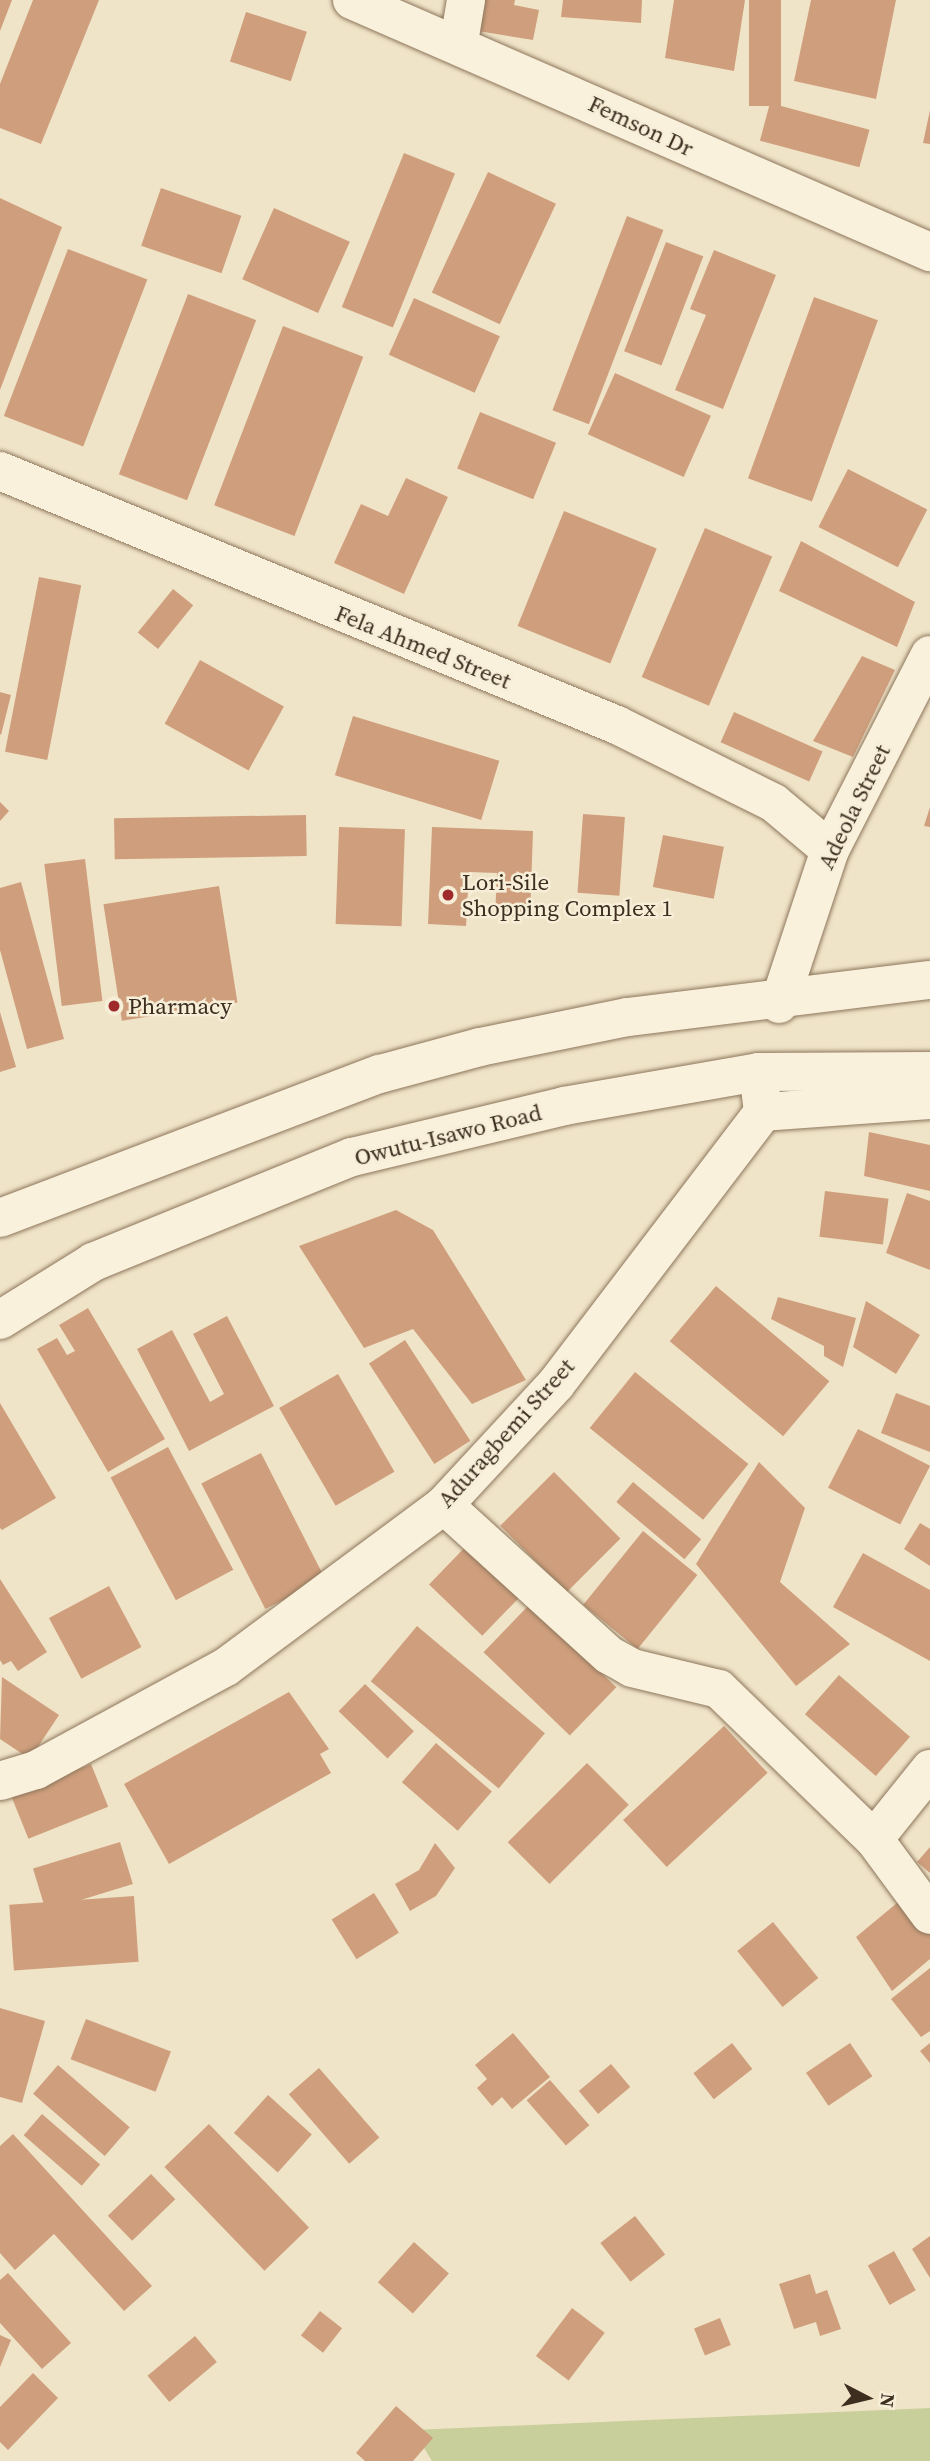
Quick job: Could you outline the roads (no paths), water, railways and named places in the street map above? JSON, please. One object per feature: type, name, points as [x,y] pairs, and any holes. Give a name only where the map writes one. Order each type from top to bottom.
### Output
[{"type":"street","name":"Femson Dr","points":[[352,0],[459,42],[930,252]]},
{"type":"street","points":[[459,42],[466,0]]},
{"type":"street","name":"Fela Ahmed Street","points":[[0,471],[617,724],[774,803],[830,850]]},
{"type":"street","name":"Adeola Street","points":[[779,1004],[830,850],[930,655]]},
{"type":"street","points":[[0,1218],[380,1074],[553,1030],[779,1004],[930,980]]},
{"type":"street","name":"Owutu-Isawo Road","points":[[0,1320],[93,1262],[352,1157],[564,1106],[758,1072],[930,1071]]},
{"type":"street","points":[[758,1072],[763,1112],[930,1100]]},
{"type":"street","name":"Aduragbemi Street","points":[[0,1781],[36,1770],[226,1667],[444,1505],[556,1384],[763,1112]]},
{"type":"street","points":[[444,1505],[609,1655],[632,1668],[719,1689],[874,1839],[930,1915]]},
{"type":"street","points":[[874,1839],[930,1769]]},
{"type":"place","name":"Lori-Sile Shopping Complex 1","points":[[448,895]]},
{"type":"place","name":"Pharmacy","points":[[114,1006]]}]
